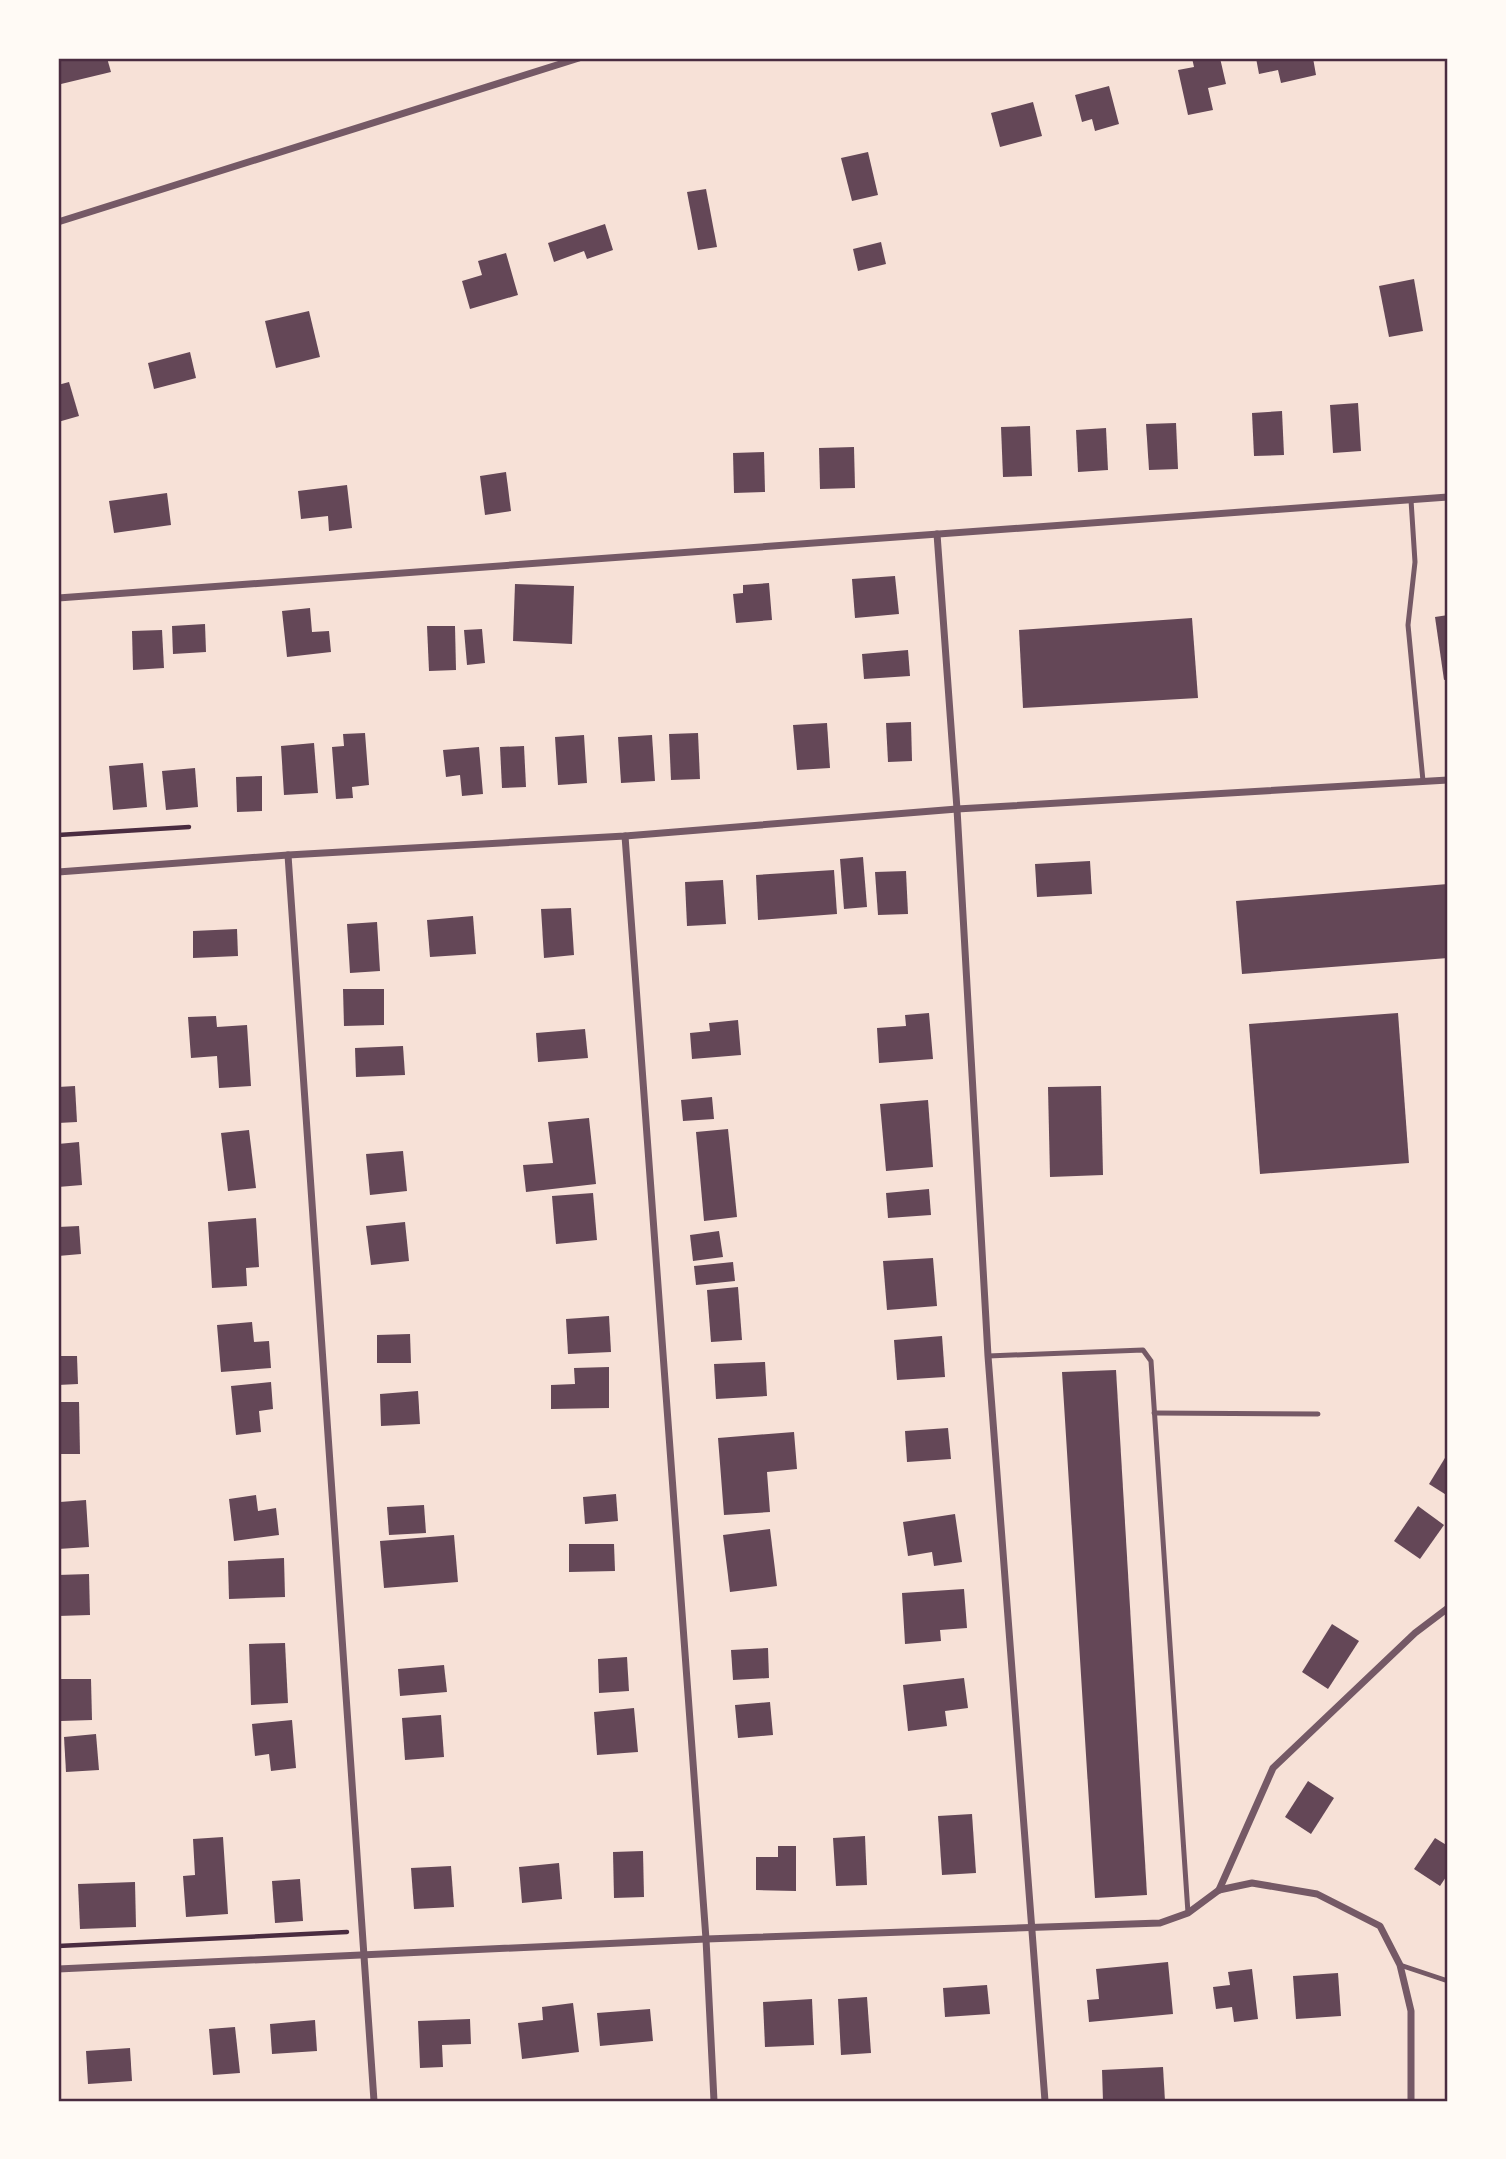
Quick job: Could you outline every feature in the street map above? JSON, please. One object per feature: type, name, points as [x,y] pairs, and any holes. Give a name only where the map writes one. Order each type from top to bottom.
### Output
[{"type":"street","points":[[58,222],[579,58]]},
{"type":"street","points":[[58,598],[1448,498]]},
{"type":"street","points":[[937,534],[957,809],[988,1356],[1045,2101]]},
{"type":"street","points":[[58,872],[288,855],[625,836],[957,809],[1448,779]]},
{"type":"street","points":[[625,836],[706,1939],[715,2101]]},
{"type":"street","points":[[288,855],[374,2101]]},
{"type":"street","points":[[1219,1890],[1273,1768],[1415,1633],[1448,1608]]},
{"type":"street","points":[[58,1969],[706,1939],[1160,1923],[1188,1913],[1219,1890],[1252,1883],[1317,1894],[1380,1926],[1400,1965],[1410,2011],[1411,2101]]},
{"type":"lane","points":[[1411,500],[1415,562],[1408,625],[1423,781]]},
{"type":"lane","points":[[988,1356],[1143,1350],[1151,1361],[1188,1913]]},
{"type":"lane","points":[[1154,1413],[1318,1414]]},
{"type":"lane","points":[[1400,1965],[1448,1981]]},
{"type":"path","points":[[58,835],[189,827]]},
{"type":"path","points":[[58,1945],[362,1931]]},
{"type":"building","points":[[58,58],[107,58],[111,72],[61,84]]},
{"type":"building","points":[[1192,58],[1220,58],[1226,84],[1208,88],[1213,110],[1188,115],[1178,70],[1194,67]]},
{"type":"building","points":[[1256,58],[1313,58],[1316,75],[1281,83],[1278,70],[1259,74]]},
{"type":"building","points":[[1109,86],[1119,124],[1095,131],[1092,119],[1082,122],[1075,95]]},
{"type":"building","points":[[1033,102],[1042,136],[1000,147],[991,113]]},
{"type":"building","points":[[868,152],[878,195],[852,201],[841,158]]},
{"type":"building","points":[[706,189],[717,247],[698,250],[687,192]]},
{"type":"building","points":[[605,224],[613,250],[587,259],[584,251],[554,262],[548,243]]},
{"type":"building","points":[[881,242],[886,264],[858,271],[853,249]]},
{"type":"building","points":[[506,253],[518,295],[470,309],[462,281],[482,275],[478,261]]},
{"type":"building","points":[[1414,279],[1423,331],[1389,337],[1379,286]]},
{"type":"building","points":[[309,311],[320,357],[276,368],[265,321]]},
{"type":"building","points":[[190,352],[196,378],[154,389],[148,363]]},
{"type":"building","points":[[69,382],[79,416],[58,422],[58,385]]},
{"type":"building","points":[[1358,403],[1361,451],[1333,453],[1330,405]]},
{"type":"building","points":[[1282,411],[1284,455],[1254,456],[1252,413]]},
{"type":"building","points":[[1176,423],[1178,469],[1149,470],[1146,424]]},
{"type":"building","points":[[1030,426],[1032,476],[1003,477],[1001,427]]},
{"type":"building","points":[[1106,428],[1108,470],[1078,472],[1076,430]]},
{"type":"building","points":[[854,447],[855,488],[820,489],[819,448]]},
{"type":"building","points":[[764,452],[765,492],[734,493],[733,453]]},
{"type":"building","points":[[506,472],[511,511],[485,515],[480,476]]},
{"type":"building","points":[[347,485],[352,528],[329,531],[328,516],[301,519],[298,491]]},
{"type":"building","points":[[167,493],[171,525],[114,533],[109,501]]},
{"type":"building","points":[[895,576],[899,614],[855,618],[852,579]]},
{"type":"building","points":[[769,583],[772,620],[736,623],[733,594],[743,593],[743,585]]},
{"type":"building","points":[[515,584],[574,586],[572,644],[513,641]]},
{"type":"building","points":[[310,608],[312,632],[329,631],[331,652],[287,657],[282,611]]},
{"type":"building","points":[[1448,615],[1448,679],[1444,680],[1435,617]]},
{"type":"building","points":[[1192,618],[1198,698],[1023,708],[1019,630]]},
{"type":"building","points":[[205,624],[206,652],[173,654],[172,626]]},
{"type":"building","points":[[427,626],[455,626],[456,670],[429,671]]},
{"type":"building","points":[[482,629],[485,663],[467,665],[464,630]]},
{"type":"building","points":[[162,630],[164,668],[133,670],[132,631]]},
{"type":"building","points":[[908,650],[910,676],[864,679],[862,654]]},
{"type":"building","points":[[911,722],[912,761],[888,762],[886,723]]},
{"type":"building","points":[[827,723],[830,768],[797,770],[793,725]]},
{"type":"building","points":[[365,733],[369,785],[352,787],[353,798],[336,799],[332,747],[344,746],[343,734]]},
{"type":"building","points":[[698,733],[700,779],[671,780],[669,734]]},
{"type":"building","points":[[584,735],[587,783],[558,785],[555,737]]},
{"type":"building","points":[[652,735],[655,781],[621,783],[618,737]]},
{"type":"building","points":[[314,743],[318,793],[284,795],[281,746]]},
{"type":"building","points":[[524,746],[526,787],[502,788],[500,747]]},
{"type":"building","points":[[479,747],[483,794],[462,796],[460,775],[446,777],[443,750]]},
{"type":"building","points":[[143,763],[147,807],[113,810],[109,766]]},
{"type":"building","points":[[195,768],[198,807],[166,810],[162,771]]},
{"type":"building","points":[[262,776],[262,811],[237,812],[236,777]]},
{"type":"building","points":[[863,857],[867,907],[844,909],[840,859]]},
{"type":"building","points":[[1090,861],[1092,894],[1037,897],[1035,864]]},
{"type":"building","points":[[834,870],[837,914],[758,920],[756,875]]},
{"type":"building","points":[[906,871],[908,914],[878,915],[875,872]]},
{"type":"building","points":[[723,880],[726,924],[687,926],[685,882]]},
{"type":"building","points":[[1448,884],[1448,958],[1242,974],[1236,901]]},
{"type":"building","points":[[571,908],[574,955],[544,958],[541,909]]},
{"type":"building","points":[[473,916],[476,954],[430,957],[427,920]]},
{"type":"building","points":[[377,922],[380,971],[350,973],[347,924]]},
{"type":"building","points":[[237,929],[238,956],[193,958],[193,931]]},
{"type":"building","points":[[343,989],[384,989],[384,1025],[344,1026]]},
{"type":"building","points":[[929,1013],[933,1059],[879,1063],[877,1028],[906,1026],[905,1015]]},
{"type":"building","points":[[1398,1013],[1409,1163],[1260,1174],[1249,1024]]},
{"type":"building","points":[[216,1016],[217,1027],[247,1025],[251,1086],[219,1088],[217,1056],[191,1058],[188,1017]]},
{"type":"building","points":[[738,1020],[741,1055],[692,1059],[690,1033],[710,1031],[709,1023]]},
{"type":"building","points":[[585,1029],[588,1058],[538,1062],[536,1033]]},
{"type":"building","points":[[403,1046],[405,1075],[356,1077],[355,1048]]},
{"type":"building","points":[[75,1086],[77,1122],[58,1123],[58,1087]]},
{"type":"building","points":[[1101,1086],[1103,1175],[1050,1177],[1048,1087]]},
{"type":"building","points":[[712,1097],[714,1119],[683,1121],[681,1100]]},
{"type":"building","points":[[928,1100],[933,1167],[886,1171],[880,1104]]},
{"type":"building","points":[[589,1118],[596,1184],[526,1192],[523,1165],[553,1163],[548,1122]]},
{"type":"building","points":[[728,1129],[737,1217],[704,1221],[696,1132]]},
{"type":"building","points":[[249,1130],[256,1188],[228,1191],[221,1133]]},
{"type":"building","points":[[79,1142],[82,1185],[58,1187],[58,1144]]},
{"type":"building","points":[[403,1151],[407,1191],[370,1195],[366,1154]]},
{"type":"building","points":[[929,1189],[931,1215],[888,1218],[886,1193]]},
{"type":"building","points":[[593,1193],[597,1240],[556,1244],[552,1196]]},
{"type":"building","points":[[256,1218],[259,1267],[246,1268],[247,1286],[212,1288],[208,1222]]},
{"type":"building","points":[[405,1222],[409,1261],[371,1265],[366,1226]]},
{"type":"building","points":[[79,1226],[81,1254],[58,1256],[58,1227]]},
{"type":"building","points":[[719,1231],[723,1257],[693,1261],[690,1235]]},
{"type":"building","points":[[933,1258],[937,1306],[887,1310],[883,1261]]},
{"type":"building","points":[[733,1262],[735,1281],[696,1285],[694,1266]]},
{"type":"building","points":[[738,1287],[742,1340],[711,1342],[707,1290]]},
{"type":"building","points":[[609,1316],[611,1352],[568,1354],[566,1319]]},
{"type":"building","points":[[252,1322],[254,1342],[269,1341],[271,1368],[221,1372],[217,1325]]},
{"type":"building","points":[[410,1334],[411,1363],[377,1363],[377,1335]]},
{"type":"building","points":[[942,1336],[945,1377],[897,1380],[894,1340]]},
{"type":"building","points":[[58,1356],[77,1356],[78,1384],[58,1385]]},
{"type":"building","points":[[765,1362],[767,1396],[716,1399],[714,1364]]},
{"type":"building","points":[[609,1367],[609,1408],[551,1409],[551,1385],[575,1384],[574,1368]]},
{"type":"building","points":[[1116,1370],[1147,1895],[1095,1898],[1062,1372]]},
{"type":"building","points":[[271,1382],[273,1409],[259,1411],[261,1432],[236,1435],[231,1386]]},
{"type":"building","points":[[418,1391],[420,1424],[381,1426],[380,1394]]},
{"type":"building","points":[[58,1402],[79,1402],[80,1454],[58,1454]]},
{"type":"building","points":[[948,1428],[951,1459],[907,1462],[905,1431]]},
{"type":"building","points":[[794,1432],[797,1469],[767,1472],[770,1512],[724,1515],[718,1438]]},
{"type":"building","points":[[1448,1453],[1448,1496],[1429,1484]]},
{"type":"building","points":[[616,1494],[618,1521],[585,1524],[583,1497]]},
{"type":"building","points":[[256,1495],[258,1511],[276,1508],[279,1535],[234,1541],[229,1499]]},
{"type":"building","points":[[86,1500],[89,1547],[58,1549],[60,1502]]},
{"type":"building","points":[[424,1505],[426,1533],[389,1535],[387,1507]]},
{"type":"building","points":[[1418,1506],[1444,1525],[1420,1559],[1394,1541]]},
{"type":"building","points":[[955,1514],[962,1562],[934,1566],[932,1552],[908,1556],[903,1522]]},
{"type":"building","points":[[770,1529],[777,1586],[730,1592],[723,1535]]},
{"type":"building","points":[[454,1535],[458,1582],[384,1588],[380,1541]]},
{"type":"building","points":[[569,1544],[614,1544],[615,1571],[569,1572]]},
{"type":"building","points":[[284,1558],[285,1597],[229,1599],[228,1561]]},
{"type":"building","points":[[89,1574],[90,1615],[58,1616],[58,1575]]},
{"type":"building","points":[[964,1589],[967,1628],[940,1630],[941,1641],[905,1644],[902,1593]]},
{"type":"building","points":[[1332,1624],[1359,1641],[1328,1689],[1302,1672]]},
{"type":"building","points":[[285,1643],[288,1703],[251,1705],[249,1644]]},
{"type":"building","points":[[768,1648],[769,1678],[733,1680],[731,1650]]},
{"type":"building","points":[[627,1657],[629,1691],[599,1693],[598,1659]]},
{"type":"building","points":[[444,1665],[447,1692],[400,1696],[398,1669]]},
{"type":"building","points":[[964,1678],[968,1708],[945,1711],[947,1726],[908,1731],[903,1685]]},
{"type":"building","points":[[60,1679],[91,1679],[92,1720],[61,1721]]},
{"type":"building","points":[[770,1702],[773,1735],[738,1738],[735,1705]]},
{"type":"building","points":[[634,1708],[638,1752],[597,1755],[594,1712]]},
{"type":"building","points":[[441,1715],[444,1757],[405,1760],[402,1718]]},
{"type":"building","points":[[292,1720],[296,1768],[271,1771],[269,1754],[255,1756],[252,1724]]},
{"type":"building","points":[[96,1734],[99,1770],[66,1772],[64,1737]]},
{"type":"building","points":[[1308,1781],[1334,1798],[1311,1834],[1285,1817]]},
{"type":"building","points":[[972,1814],[976,1873],[942,1875],[938,1816]]},
{"type":"building","points":[[865,1836],[867,1885],[836,1886],[833,1838]]},
{"type":"building","points":[[223,1837],[228,1914],[186,1917],[183,1876],[195,1875],[193,1839]]},
{"type":"building","points":[[1435,1838],[1448,1846],[1448,1874],[1440,1886],[1414,1869]]},
{"type":"building","points":[[778,1846],[796,1846],[796,1891],[756,1890],[756,1857],[778,1857]]},
{"type":"building","points":[[643,1851],[644,1897],[614,1898],[613,1852]]},
{"type":"building","points":[[559,1863],[562,1899],[522,1903],[519,1867]]},
{"type":"building","points":[[451,1866],[454,1907],[414,1909],[411,1868]]},
{"type":"building","points":[[300,1879],[303,1921],[275,1923],[272,1881]]},
{"type":"building","points":[[135,1882],[136,1927],[80,1929],[78,1884]]},
{"type":"building","points":[[1168,1962],[1173,2014],[1089,2022],[1087,2000],[1099,1999],[1096,1969]]},
{"type":"building","points":[[1252,1969],[1258,2019],[1234,2022],[1232,2007],[1216,2009],[1213,1987],[1230,1985],[1228,1972]]},
{"type":"building","points":[[1338,1973],[1341,2016],[1296,2019],[1293,1976]]},
{"type":"building","points":[[987,1985],[990,2014],[945,2017],[943,1988]]},
{"type":"building","points":[[867,1997],[871,2053],[841,2055],[838,1999]]},
{"type":"building","points":[[812,1999],[814,2045],[765,2047],[763,2002]]},
{"type":"building","points":[[573,2003],[579,2052],[522,2059],[518,2023],[543,2020],[542,2007]]},
{"type":"building","points":[[650,2009],[653,2041],[600,2046],[597,2013]]},
{"type":"building","points":[[470,2019],[471,2044],[442,2045],[443,2067],[420,2068],[418,2021]]},
{"type":"building","points":[[315,2020],[317,2051],[272,2054],[270,2024]]},
{"type":"building","points":[[235,2027],[240,2073],[213,2075],[209,2029]]},
{"type":"building","points":[[130,2048],[132,2081],[88,2084],[86,2051]]},
{"type":"building","points":[[1163,2067],[1165,2101],[1103,2101],[1102,2070]]}]
